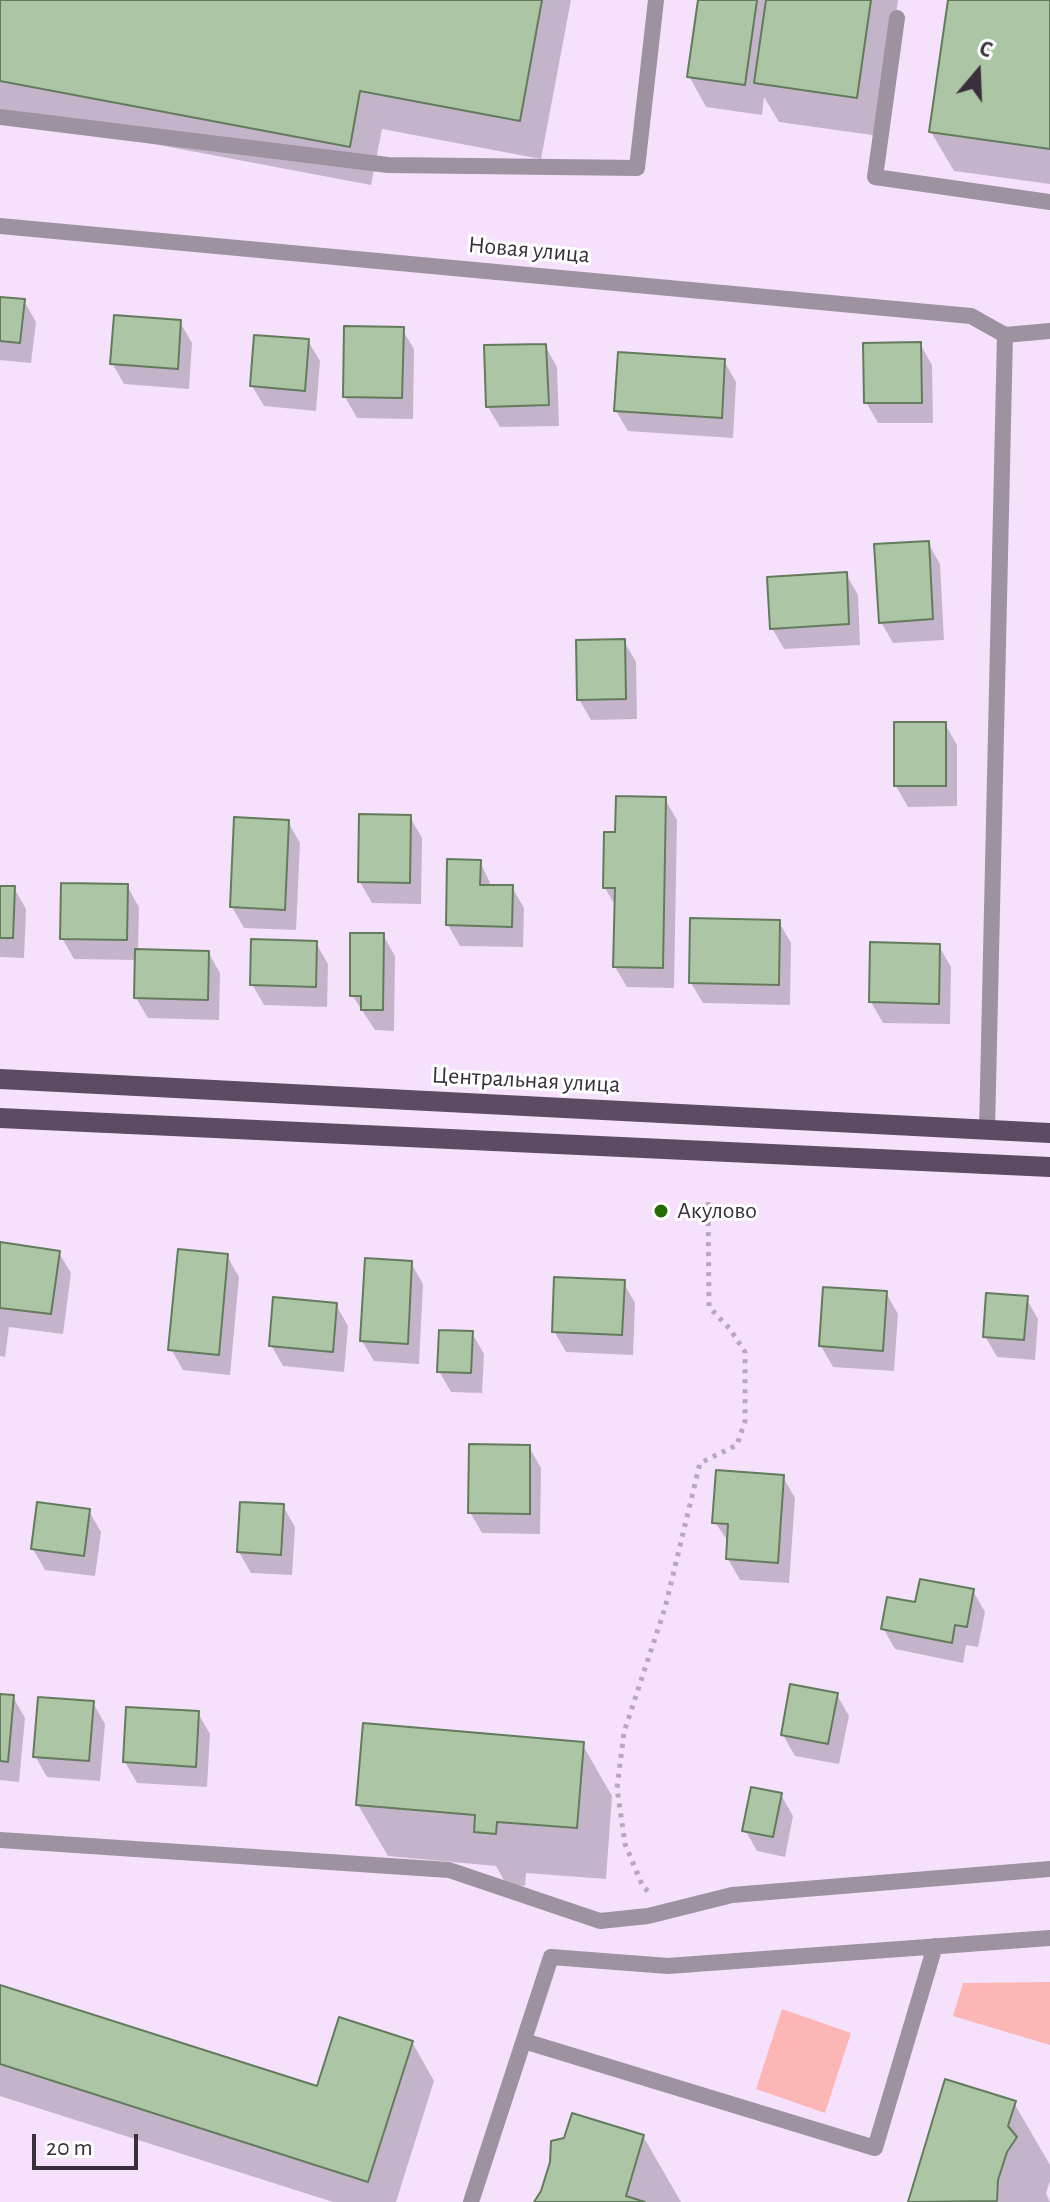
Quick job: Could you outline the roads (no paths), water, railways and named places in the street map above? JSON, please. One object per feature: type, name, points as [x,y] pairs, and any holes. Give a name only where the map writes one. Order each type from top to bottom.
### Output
[{"type":"main road","name":"Центральная улица","points":[[0,1079],[1050,1133]]},
{"type":"main road","points":[[0,1118],[1050,1167]]},
{"type":"street","points":[[0,117],[388,165],[637,168],[656,0]]},
{"type":"street","points":[[897,18],[875,177],[1050,202]]},
{"type":"street","name":"Новая улица","points":[[0,226],[971,316],[1005,335]]},
{"type":"street","points":[[987,1130],[1005,335],[1050,331]]},
{"type":"street","points":[[0,1840],[449,1870],[600,1921],[648,1916],[732,1895],[1050,1869]]},
{"type":"street","points":[[471,2202],[551,1957],[668,1966],[1050,1938]]},
{"type":"street","points":[[524,2041],[875,2148],[935,1946]]},
{"type":"place","name":"Акулово","points":[[661,1211]]}]
